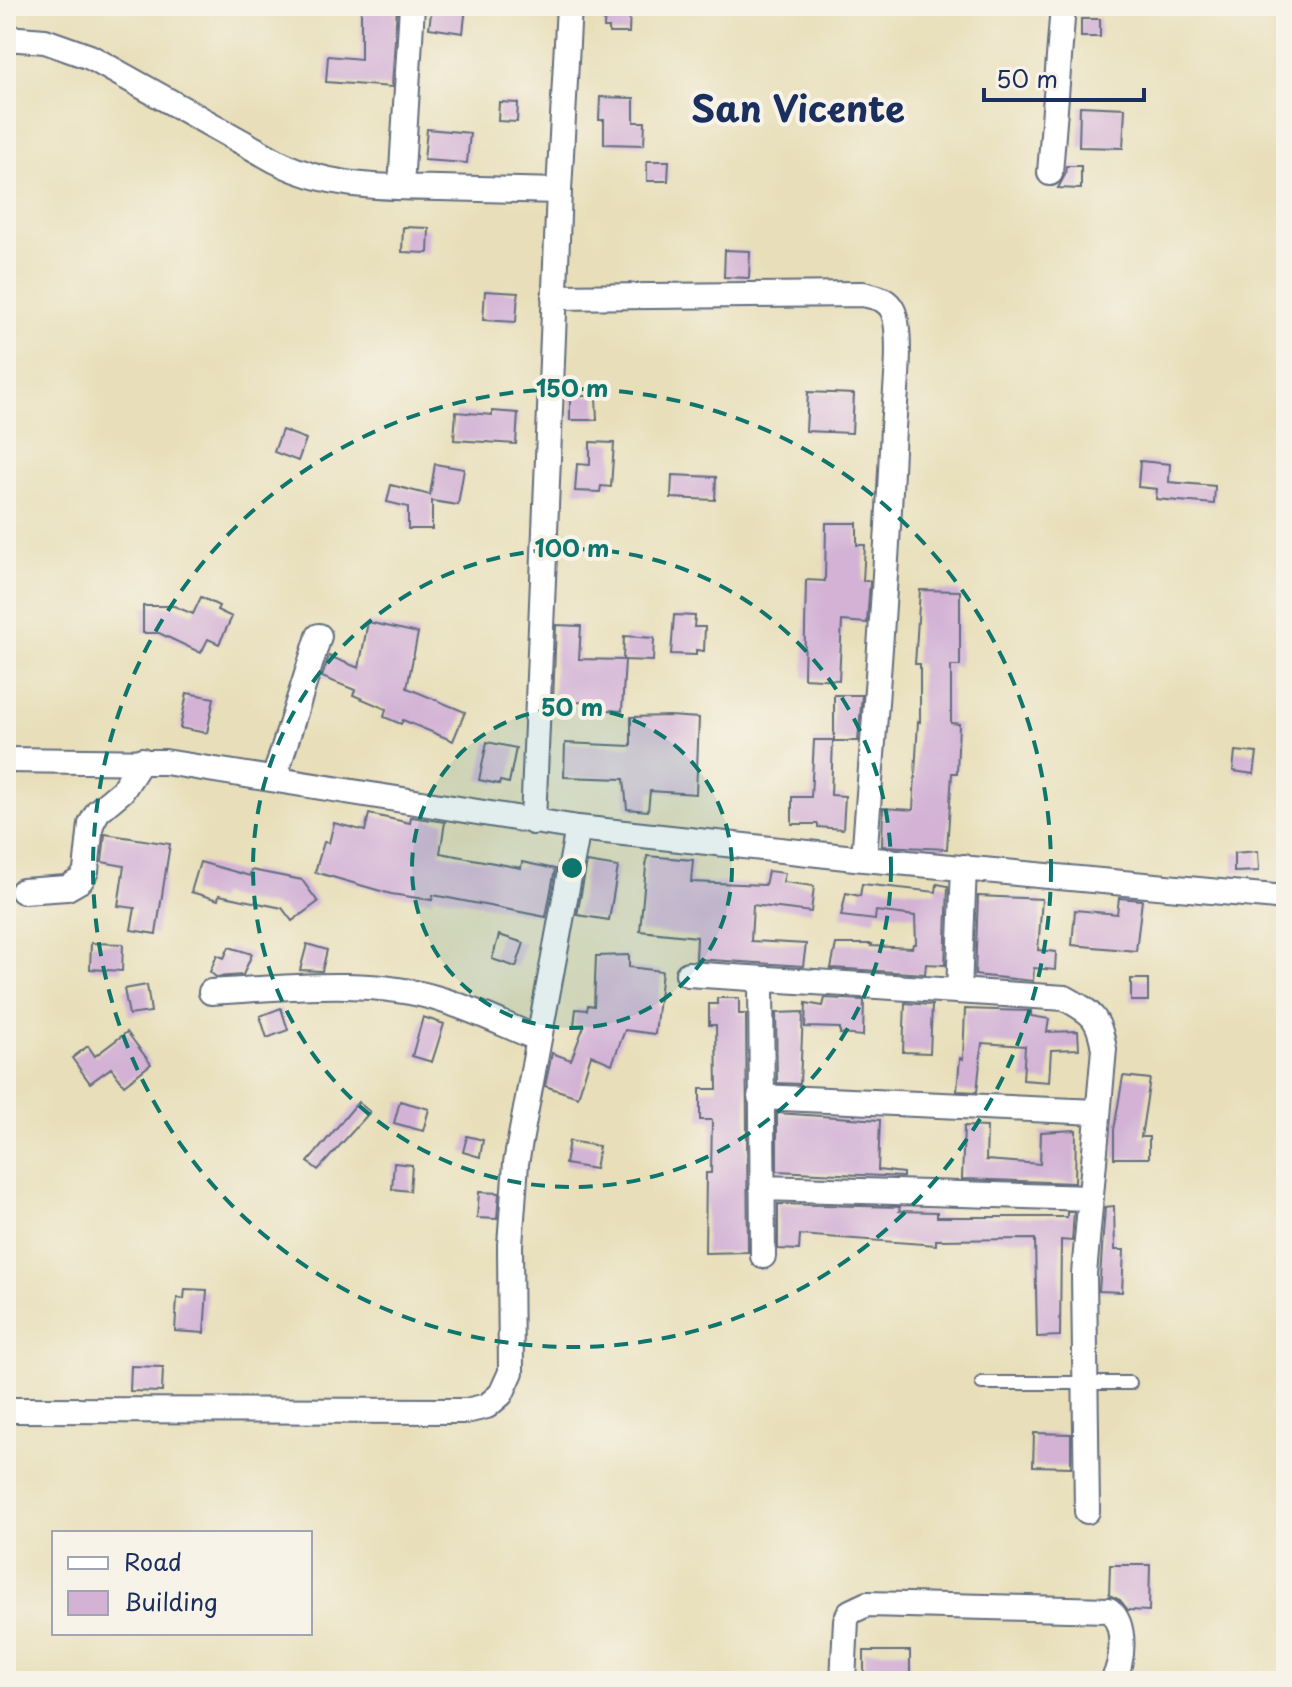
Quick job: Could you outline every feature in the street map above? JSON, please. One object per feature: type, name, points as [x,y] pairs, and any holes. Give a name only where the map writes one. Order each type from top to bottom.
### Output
[{"type":"street","points":[[401,187],[412,6]]},
{"type":"street","points":[[533,822],[569,6]]},
{"type":"street","points":[[1050,173],[1063,6]]},
{"type":"street","points":[[6,38],[45,41],[90,57],[298,173],[344,184],[559,191]]},
{"type":"street","points":[[554,297],[863,294],[883,299],[893,310],[896,367],[890,502],[864,859]]},
{"type":"street","points":[[274,779],[319,636]]},
{"type":"street","points":[[6,760],[142,760],[218,769],[578,828],[864,859],[1286,898]]},
{"type":"street","points":[[23,891],[67,888],[81,880],[86,871],[91,824],[98,811],[122,791],[142,760]]},
{"type":"street","points":[[6,1410],[466,1411],[487,1406],[501,1394],[511,1372],[510,1245],[516,1163],[578,828]]},
{"type":"street","points":[[959,991],[964,867]]},
{"type":"street","points":[[688,974],[1065,998],[1090,1012],[1101,1026],[1104,1049],[1084,1274],[1087,1511]]},
{"type":"street","points":[[761,979],[763,1256]]},
{"type":"street","points":[[211,992],[295,987],[406,991],[442,1000],[539,1039]]},
{"type":"street","points":[[760,1097],[1097,1112]]},
{"type":"street","points":[[762,1188],[1091,1198]]},
{"type":"street","points":[[843,1681],[846,1620],[850,1612],[867,1604],[1109,1610],[1119,1622],[1120,1635],[1119,1667],[1113,1681]]},
{"type":"lane","points":[[982,1383],[1130,1383]]},
{"type":"building","points":[[361,6],[397,6],[392,87],[326,82],[328,56],[361,59]]},
{"type":"building","points":[[432,6],[466,7],[463,33],[429,28]]},
{"type":"building","points":[[605,6],[630,6],[629,33],[609,33],[609,28],[604,28]]},
{"type":"building","points":[[1081,19],[1100,19],[1100,37],[1081,37]]},
{"type":"building","points":[[600,97],[634,98],[634,122],[645,122],[644,145],[604,144],[604,120],[599,120]]},
{"type":"building","points":[[499,102],[518,103],[517,122],[498,121]]},
{"type":"building","points":[[1080,106],[1125,108],[1123,148],[1079,147]]},
{"type":"building","points":[[427,129],[470,133],[467,163],[424,160]]},
{"type":"building","points":[[647,161],[669,161],[668,181],[647,181]]},
{"type":"building","points":[[1066,166],[1081,166],[1081,189],[1058,188]]},
{"type":"building","points":[[403,227],[429,228],[428,253],[402,252]]},
{"type":"building","points":[[725,250],[750,251],[749,278],[724,277]]},
{"type":"building","points":[[485,291],[518,293],[516,322],[483,320]]},
{"type":"building","points":[[808,392],[854,394],[852,433],[806,431]]},
{"type":"building","points":[[570,396],[596,396],[597,420],[570,420]]},
{"type":"building","points":[[492,411],[518,413],[516,444],[454,440],[456,412],[492,415]]},
{"type":"building","points":[[282,430],[306,439],[298,461],[274,452]]},
{"type":"building","points":[[590,442],[614,443],[611,487],[601,486],[600,492],[575,491],[577,464],[590,465]]},
{"type":"building","points":[[1140,461],[1170,464],[1169,482],[1215,486],[1214,504],[1156,499],[1157,489],[1138,487]]},
{"type":"building","points":[[435,464],[464,469],[458,505],[432,501],[432,529],[408,529],[408,507],[387,502],[391,485],[430,495]]},
{"type":"building","points":[[672,475],[716,477],[715,500],[671,498]]},
{"type":"building","points":[[826,523],[857,523],[857,545],[865,545],[863,581],[870,581],[867,623],[842,621],[839,680],[804,678],[806,580],[825,581]]},
{"type":"building","points":[[920,590],[960,591],[960,666],[951,666],[951,723],[959,724],[957,773],[952,773],[947,849],[882,846],[883,808],[913,810],[920,722],[920,664],[915,664]]},
{"type":"building","points":[[201,597],[232,617],[219,644],[208,639],[201,653],[159,633],[143,633],[143,606],[174,606],[193,614]]},
{"type":"building","points":[[674,615],[695,616],[694,627],[705,627],[704,651],[696,650],[696,655],[671,654]]},
{"type":"building","points":[[368,622],[418,633],[407,688],[465,712],[453,741],[403,720],[401,724],[384,717],[386,709],[353,695],[355,690],[322,677],[329,656],[359,668]]},
{"type":"building","points":[[556,625],[581,626],[579,659],[625,660],[622,711],[594,709],[595,703],[553,701]]},
{"type":"building","points":[[624,636],[654,638],[653,661],[623,660]]},
{"type":"building","points":[[187,693],[214,698],[207,733],[180,728]]},
{"type":"building","points":[[834,695],[862,695],[858,741],[834,741]]},
{"type":"building","points":[[631,717],[699,718],[696,794],[650,791],[648,811],[627,809],[624,779],[564,777],[565,743],[631,746]]},
{"type":"building","points":[[814,740],[833,740],[831,795],[845,796],[843,829],[818,827],[818,824],[792,824],[792,797],[811,797]]},
{"type":"building","points":[[487,742],[516,748],[509,783],[479,780]]},
{"type":"building","points":[[1235,751],[1257,753],[1254,774],[1233,771]]},
{"type":"building","points":[[369,814],[410,823],[411,817],[445,822],[440,853],[521,868],[522,862],[555,869],[546,917],[433,895],[432,900],[391,894],[315,872],[324,842],[329,843],[334,823],[365,831]]},
{"type":"building","points":[[105,834],[170,844],[156,934],[131,930],[135,908],[118,906],[124,866],[102,862]]},
{"type":"building","points":[[1258,851],[1259,871],[1234,872],[1234,853]]},
{"type":"building","points":[[647,856],[693,860],[691,882],[765,885],[768,871],[785,873],[783,882],[814,886],[811,912],[753,905],[751,941],[806,944],[803,966],[696,959],[697,937],[640,931]]},
{"type":"building","points":[[200,862],[250,876],[251,870],[302,880],[318,902],[292,921],[282,908],[219,895],[218,900],[191,892]]},
{"type":"building","points":[[587,862],[618,867],[609,920],[577,915]]},
{"type":"building","points":[[862,884],[936,892],[937,884],[948,886],[945,965],[926,964],[925,974],[831,968],[836,944],[912,948],[916,944],[915,916],[876,911],[875,920],[841,916],[846,893],[860,896]]},
{"type":"building","points":[[978,896],[1042,899],[1038,950],[1056,952],[1055,970],[1034,968],[1033,981],[975,975]]},
{"type":"building","points":[[1119,898],[1142,900],[1136,951],[1072,945],[1075,910],[1117,914]]},
{"type":"building","points":[[499,935],[524,943],[516,967],[492,959]]},
{"type":"building","points":[[91,943],[123,944],[122,971],[90,969]]},
{"type":"building","points":[[307,944],[327,950],[322,971],[300,970]]},
{"type":"building","points":[[229,947],[252,954],[243,975],[216,977],[210,972],[217,955],[224,958]]},
{"type":"building","points":[[629,955],[629,967],[662,971],[655,1034],[625,1030],[612,1064],[591,1055],[578,1097],[545,1086],[552,1053],[571,1060],[584,1026],[574,1025],[576,1009],[587,1010],[588,1005],[594,1006],[596,956]]},
{"type":"building","points":[[1131,979],[1148,979],[1148,1001],[1131,1001]]},
{"type":"building","points":[[147,985],[151,1012],[129,1015],[124,989]]},
{"type":"building","points":[[717,998],[739,998],[739,1014],[746,1014],[748,1252],[705,1253],[706,1173],[711,1173],[712,1120],[700,1120],[700,1089],[717,1089],[716,1025],[709,1025],[709,1004],[717,1004]]},
{"type":"building","points":[[825,998],[864,1000],[863,1036],[840,1034],[840,1028],[805,1027],[806,1003],[823,1006]]},
{"type":"building","points":[[905,1003],[932,1005],[930,1053],[903,1052]]},
{"type":"building","points":[[281,1008],[288,1030],[267,1038],[260,1016]]},
{"type":"building","points":[[965,1009],[1031,1011],[1031,1016],[1049,1019],[1047,1032],[1078,1031],[1079,1049],[1051,1050],[1049,1082],[1023,1080],[1025,1046],[982,1043],[977,1092],[957,1091],[960,1058],[963,1059]]},
{"type":"building","points":[[803,1012],[800,1084],[777,1083],[776,1013]]},
{"type":"building","points":[[423,1017],[444,1024],[432,1062],[412,1056]]},
{"type":"building","points":[[127,1032],[151,1064],[124,1085],[111,1068],[90,1083],[72,1058],[88,1046],[95,1056]]},
{"type":"building","points":[[1123,1076],[1150,1079],[1141,1137],[1149,1137],[1149,1158],[1114,1158],[1114,1130]]},
{"type":"building","points":[[400,1101],[429,1109],[423,1131],[394,1123]]},
{"type":"building","points":[[358,1102],[370,1112],[318,1170],[308,1162]]},
{"type":"building","points":[[777,1113],[880,1120],[878,1170],[903,1173],[903,1177],[777,1171]]},
{"type":"building","points":[[964,1126],[987,1127],[986,1160],[1040,1164],[1041,1132],[1076,1130],[1075,1183],[962,1179]]},
{"type":"building","points":[[467,1136],[483,1140],[480,1157],[463,1152]]},
{"type":"building","points":[[569,1141],[599,1146],[595,1169],[565,1164]]},
{"type":"building","points":[[394,1163],[412,1165],[410,1191],[392,1189]]},
{"type":"building","points":[[479,1192],[499,1193],[497,1219],[477,1218]]},
{"type":"building","points":[[778,1204],[900,1207],[899,1211],[937,1212],[937,1217],[1067,1217],[1067,1212],[1074,1212],[1072,1241],[1061,1240],[1060,1336],[1037,1337],[1035,1239],[936,1240],[936,1245],[800,1235],[799,1250],[778,1249]]},
{"type":"building","points":[[1114,1206],[1115,1250],[1124,1250],[1122,1292],[1099,1291],[1105,1207]]},
{"type":"building","points":[[185,1289],[207,1290],[204,1333],[175,1331],[177,1298],[184,1299]]},
{"type":"building","points":[[131,1366],[163,1367],[162,1392],[130,1391]]},
{"type":"building","points":[[1034,1433],[1071,1434],[1071,1467],[1033,1466]]},
{"type":"building","points":[[1110,1565],[1150,1565],[1149,1611],[1128,1610],[1120,1600],[1109,1595]]},
{"type":"building","points":[[864,1651],[910,1651],[910,1681],[864,1681]]},
{"type":"district","name":"San Vicente","points":[[798,107]]}]
